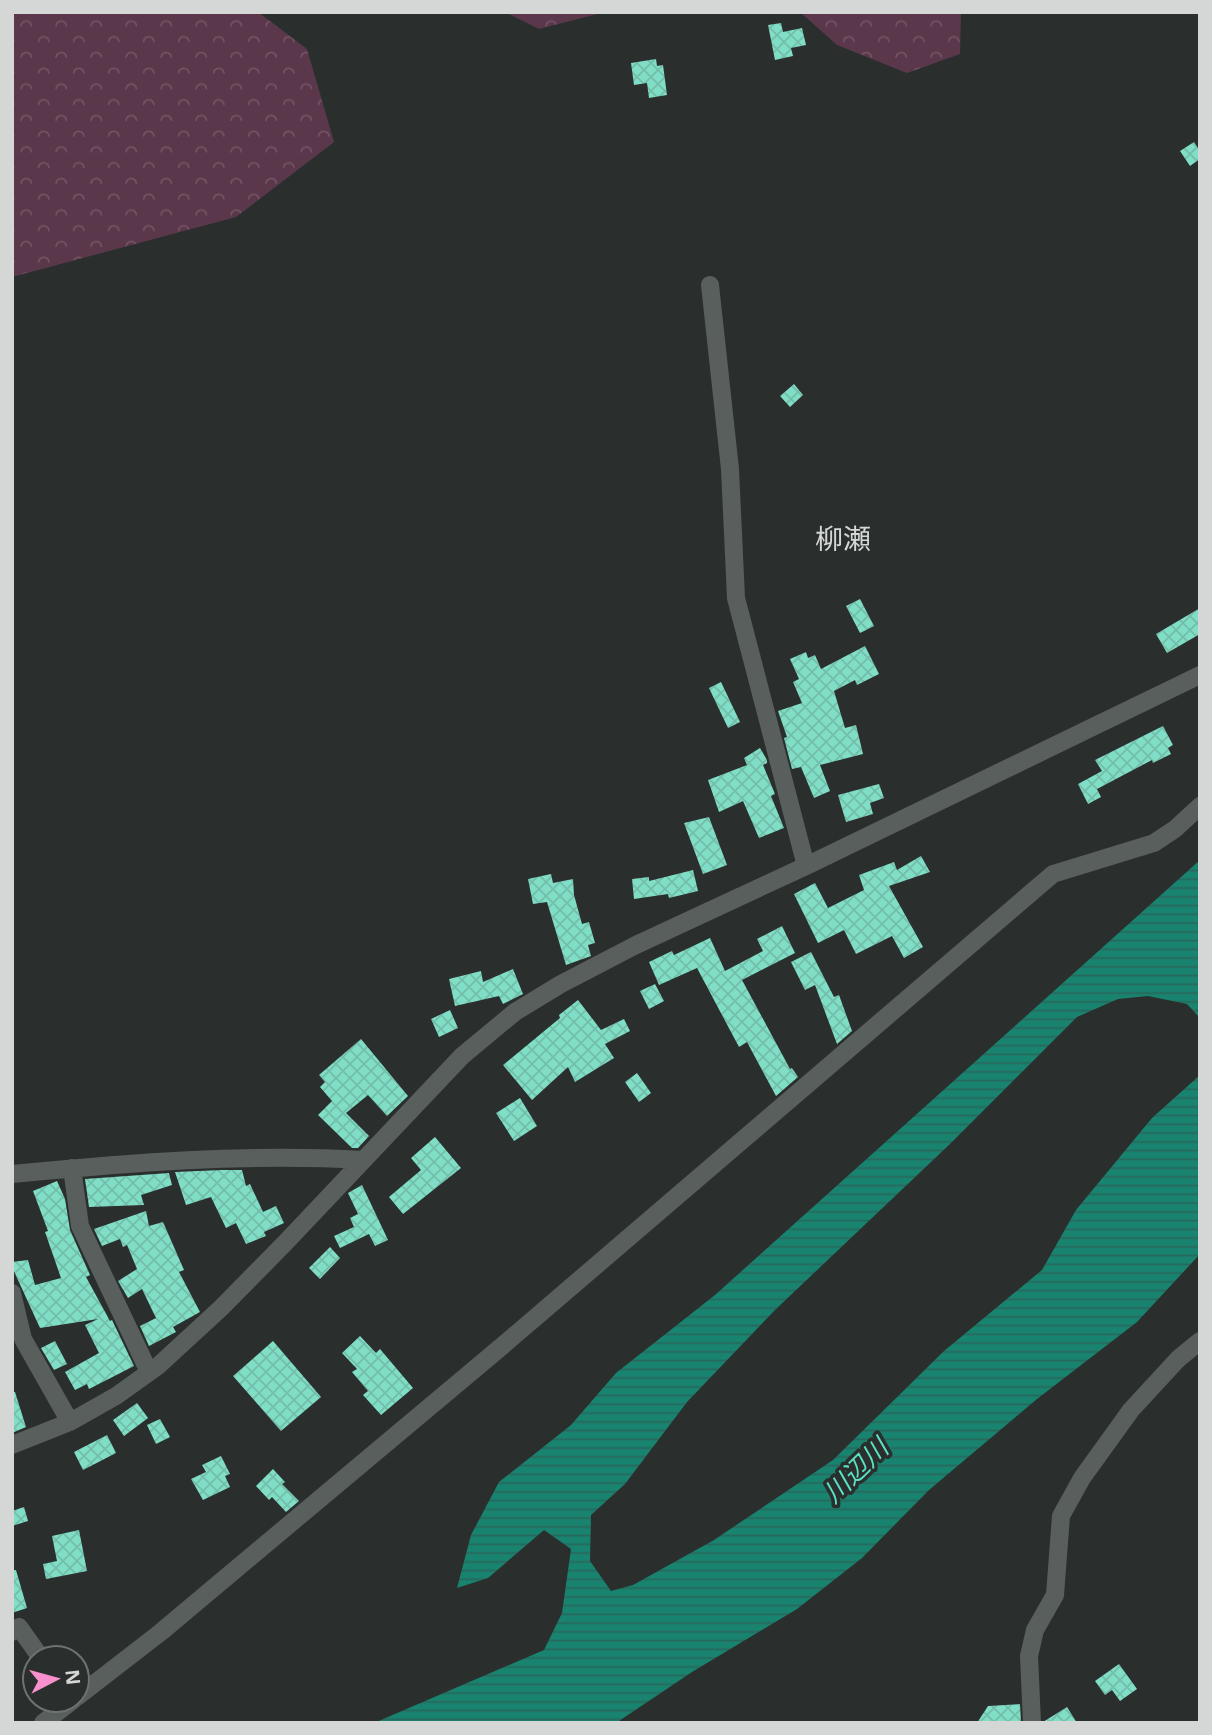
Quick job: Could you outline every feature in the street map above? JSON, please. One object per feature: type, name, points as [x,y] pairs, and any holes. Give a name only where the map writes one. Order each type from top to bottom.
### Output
[{"type":"street","points":[[709,285],[730,469],[736,598],[806,866]]},
{"type":"street","points":[[12,1445],[69,1422],[116,1396],[149,1372],[220,1308],[462,1056],[515,1012],[561,984],[636,945],[806,866],[1200,675]]},
{"type":"street","points":[[91,1686],[161,1632],[501,1347],[1053,874],[1154,843],[1175,829],[1200,806]]},
{"type":"street","points":[[12,1174],[170,1161],[311,1157],[363,1160]]},
{"type":"street","points":[[72,1168],[80,1226],[149,1372]]},
{"type":"street","points":[[12,1293],[23,1339],[69,1422]]},
{"type":"street","points":[[1032,1723],[1029,1656],[1035,1630],[1055,1595],[1061,1516],[1082,1478],[1131,1410],[1178,1359],[1200,1341]]},
{"type":"street","points":[[12,1632],[19,1627],[31,1644]]},
{"type":"green space","points":[[12,12],[258,12],[307,49],[334,142],[236,217],[12,277]]},
{"type":"green space","points":[[505,12],[605,12],[539,29]]},
{"type":"green space","points":[[800,12],[961,12],[960,54],[907,73],[837,45]]},
{"type":"water","name":"川辺川","points":[[1200,860],[1200,1018],[1187,1004],[1148,996],[1118,999],[1077,1017],[951,1143],[775,1310],[687,1402],[625,1484],[591,1515],[590,1561],[611,1591],[633,1585],[714,1540],[833,1460],[944,1351],[1042,1270],[1076,1210],[1152,1118],[1200,1075],[1200,1254],[1137,1322],[1037,1399],[929,1490],[862,1558],[797,1609],[692,1672],[616,1723],[374,1723],[544,1650],[562,1613],[571,1549],[544,1530],[488,1578],[457,1588],[471,1535],[499,1482],[571,1425],[616,1373],[715,1295]]},
{"type":"building","points":[[781,23],[783,32],[802,28],[806,45],[791,48],[793,56],[775,60],[768,25]]},
{"type":"building","points":[[656,59],[657,66],[663,65],[667,95],[649,98],[647,83],[634,85],[631,63]]},
{"type":"building","points":[[1194,142],[1200,151],[1200,159],[1190,166],[1180,151]]},
{"type":"building","points":[[794,384],[803,395],[790,407],[780,396]]},
{"type":"building","points":[[860,599],[874,626],[860,633],[846,606]]},
{"type":"building","points":[[1200,608],[1200,634],[1167,653],[1156,634]]},
{"type":"building","points":[[865,646],[879,674],[857,685],[855,680],[834,691],[845,728],[856,725],[863,754],[820,765],[830,791],[814,798],[801,767],[792,769],[784,738],[787,737],[778,711],[802,703],[793,682],[799,679],[790,659],[806,652],[808,658],[815,655],[821,669]]},
{"type":"building","points":[[721,682],[740,722],[728,728],[709,688]]},
{"type":"building","points":[[1163,726],[1173,745],[1168,748],[1171,754],[1153,763],[1152,760],[1097,789],[1101,797],[1088,804],[1078,784],[1102,771],[1095,760]]},
{"type":"building","points":[[760,748],[767,760],[763,765],[775,794],[771,796],[784,828],[759,838],[743,801],[719,812],[708,780],[747,765],[744,758]]},
{"type":"building","points":[[879,784],[884,798],[870,803],[873,814],[846,822],[838,795]]},
{"type":"building","points":[[709,817],[727,865],[703,874],[684,823]]},
{"type":"building","points":[[921,856],[930,872],[889,886],[923,947],[904,958],[892,936],[856,954],[844,930],[818,943],[794,894],[815,883],[828,908],[864,890],[859,875],[894,862],[897,870]]},
{"type":"building","points":[[693,870],[698,891],[669,898],[668,894],[634,899],[632,879],[649,877],[649,881]]},
{"type":"building","points":[[551,874],[553,883],[573,879],[574,895],[582,924],[589,922],[595,943],[588,945],[591,956],[566,965],[547,902],[533,904],[528,879]]},
{"type":"building","points":[[782,926],[795,953],[742,980],[790,1069],[792,1068],[798,1077],[776,1096],[747,1042],[739,1047],[697,968],[659,985],[649,962],[672,951],[674,955],[710,938],[725,971],[763,951],[757,939]]},
{"type":"building","points":[[811,952],[834,997],[839,995],[852,1031],[837,1044],[815,985],[805,990],[791,962]]},
{"type":"building","points":[[513,969],[523,994],[503,1004],[499,996],[455,1006],[449,979],[481,971],[483,982]]},
{"type":"building","points":[[655,984],[664,1001],[649,1009],[640,991]]},
{"type":"building","points":[[578,1000],[601,1030],[624,1019],[630,1031],[605,1044],[614,1058],[575,1082],[568,1067],[532,1100],[503,1065]]},
{"type":"building","points":[[450,1010],[458,1028],[439,1037],[431,1019]]},
{"type":"building","points":[[361,1039],[408,1096],[387,1116],[368,1095],[346,1113],[369,1136],[358,1148],[352,1148],[318,1115],[332,1101],[320,1087],[325,1082],[319,1075]]},
{"type":"building","points":[[637,1073],[651,1093],[639,1102],[625,1082]]},
{"type":"building","points":[[520,1098],[537,1126],[514,1141],[496,1113]]},
{"type":"building","points":[[435,1137],[461,1168],[403,1214],[389,1197],[421,1170],[411,1158]]},
{"type":"building","points":[[242,1170],[246,1186],[250,1184],[263,1212],[276,1206],[284,1223],[264,1232],[266,1236],[246,1244],[236,1223],[226,1228],[211,1197],[186,1205],[175,1172]]},
{"type":"building","points":[[169,1173],[172,1185],[141,1195],[144,1205],[89,1207],[85,1179]]},
{"type":"building","points":[[57,1181],[65,1199],[70,1230],[90,1275],[86,1277],[110,1321],[112,1320],[134,1366],[89,1389],[87,1384],[75,1390],[65,1372],[99,1353],[85,1325],[98,1319],[40,1328],[12,1267],[12,1262],[28,1260],[35,1285],[61,1278],[33,1191]]},
{"type":"building","points":[[362,1185],[388,1240],[375,1246],[369,1234],[340,1248],[334,1236],[354,1227],[350,1218],[358,1214],[348,1193]]},
{"type":"building","points":[[146,1211],[149,1226],[163,1222],[184,1270],[179,1272],[200,1312],[173,1327],[176,1332],[149,1346],[140,1326],[156,1318],[142,1289],[128,1298],[118,1281],[137,1269],[127,1245],[123,1247],[120,1239],[102,1246],[94,1229]]},
{"type":"building","points":[[330,1247],[340,1258],[320,1279],[309,1268]]},
{"type":"building","points":[[360,1336],[376,1353],[380,1349],[413,1388],[381,1415],[363,1395],[368,1391],[352,1372],[357,1369],[342,1353]]},
{"type":"building","points":[[55,1341],[67,1364],[54,1370],[41,1348]]},
{"type":"building","points":[[273,1341],[321,1397],[281,1431],[233,1376]]},
{"type":"building","points":[[12,1392],[15,1392],[26,1427],[12,1433]]},
{"type":"building","points":[[137,1403],[148,1418],[124,1436],[113,1420]]},
{"type":"building","points":[[160,1419],[170,1437],[156,1444],[147,1425]]},
{"type":"building","points":[[107,1435],[116,1453],[83,1470],[74,1452]]},
{"type":"building","points":[[221,1456],[230,1474],[225,1476],[230,1487],[203,1500],[191,1479],[206,1472],[202,1465]]},
{"type":"building","points":[[273,1469],[285,1482],[282,1484],[299,1501],[286,1512],[272,1497],[269,1500],[256,1486]]},
{"type":"building","points":[[24,1507],[28,1521],[12,1526],[12,1511]]},
{"type":"building","points":[[79,1530],[87,1571],[46,1579],[43,1564],[57,1561],[52,1536]]},
{"type":"building","points":[[12,1570],[16,1570],[27,1608],[12,1613]]},
{"type":"building","points":[[1119,1664],[1137,1689],[1120,1701],[1112,1690],[1105,1695],[1095,1681]]},
{"type":"building","points":[[1020,1704],[1021,1723],[977,1723],[988,1706]]},
{"type":"building","points":[[1067,1707],[1077,1723],[1043,1723],[1043,1722]]},
{"type":"district","name":"柳瀬","points":[[843,538]]}]
